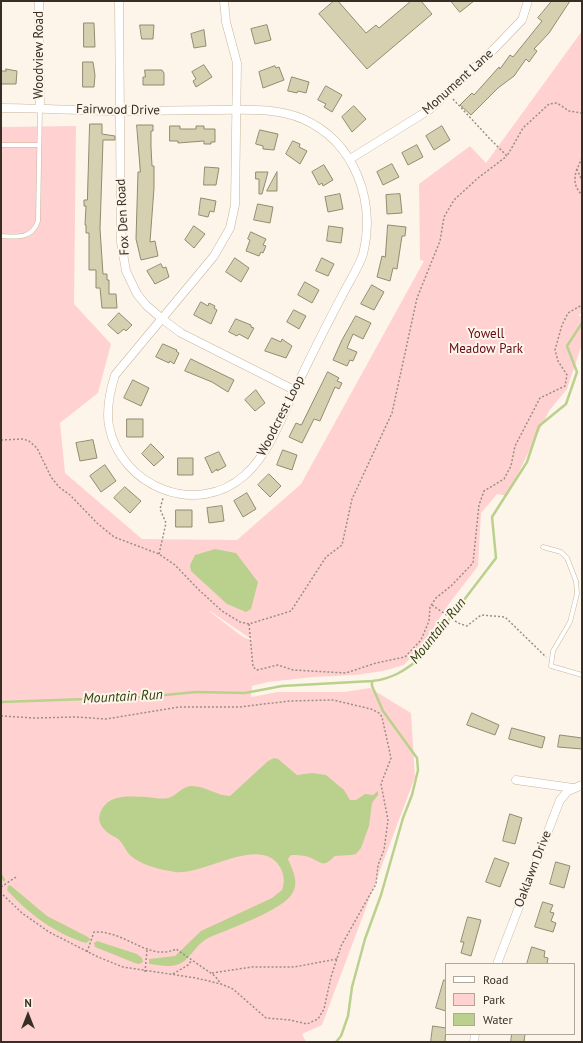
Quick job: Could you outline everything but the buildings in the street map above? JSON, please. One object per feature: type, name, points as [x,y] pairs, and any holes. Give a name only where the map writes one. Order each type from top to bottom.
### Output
[{"type":"street","name":"Woodview Road","points":[[39,1],[40,108]]},
{"type":"street","name":"Fox Den Road","points":[[119,1],[121,242],[126,271],[137,294],[161,318],[182,333],[294,390]]},
{"type":"street","points":[[224,1],[226,22],[237,63],[236,110]]},
{"type":"street","name":"Monument Lane","points":[[350,159],[429,110],[522,20],[528,1]]},
{"type":"street","name":"Fairwood Drive","points":[[1,108],[120,111],[236,110]]},
{"type":"street","name":"Woodcrest Loop","points":[[236,110],[273,110],[303,119],[326,133],[350,159],[365,197],[367,229],[362,256],[263,455],[244,476],[225,487],[207,493],[180,495],[156,487],[135,473],[117,450],[108,425],[109,395],[115,375],[214,256],[230,228],[235,206],[236,110]]},
{"type":"street","points":[[516,780],[573,788]]},
{"type":"street","name":"Oaklawn Drive","points":[[497,963],[560,800],[573,788],[582,785]]},
{"type":"lane","points":[[1,236],[22,237],[28,235],[36,228],[38,221],[40,108]]},
{"type":"lane","points":[[1,145],[39,145]]},
{"type":"lane","points":[[544,547],[561,552],[567,558],[576,581],[577,594],[570,622],[554,651],[551,666],[582,675]]},
{"type":"path","points":[[447,93],[508,156]]},
{"type":"path","points":[[1,440],[23,439],[29,441],[37,448],[51,477],[59,487],[70,495],[103,528],[114,537],[159,554],[175,565],[198,590],[222,611],[240,622],[249,624],[291,611],[326,557],[342,544],[352,499],[392,413],[418,298],[440,242],[444,217],[454,200],[478,178],[508,156],[523,128],[549,104],[557,103],[569,111],[582,113]]},
{"type":"path","points":[[582,158],[574,176],[576,189],[582,195]]},
{"type":"path","points":[[577,170],[582,181]]},
{"type":"path","points":[[249,624],[253,667],[257,670],[278,665],[293,670],[346,673],[376,662],[405,657],[421,640],[429,621],[432,605],[436,598],[451,586],[473,563],[479,505],[484,491],[504,479],[511,466],[514,446],[540,398],[564,386],[567,374],[558,361],[555,350],[562,325],[568,313],[582,305]]},
{"type":"path","points":[[159,554],[166,523],[160,509],[165,490]]},
{"type":"path","points":[[432,605],[458,623],[467,626],[481,615],[505,617],[552,662]]},
{"type":"path","points":[[1,716],[106,719],[179,707],[240,707],[289,701],[333,700],[371,709],[379,713],[382,717],[391,758],[381,784],[388,820],[384,850],[378,865],[376,884],[341,946],[324,1009],[318,1019],[307,1024],[290,1020],[266,1018],[233,989],[221,984],[171,974],[145,972],[123,967],[87,952],[49,932],[22,913],[1,893]]},
{"type":"path","points":[[1,888],[16,877]]},
{"type":"path","points":[[87,952],[94,932],[118,935],[147,950],[165,953],[176,949],[211,973],[221,984]]},
{"type":"path","points":[[145,972],[147,950]]},
{"type":"path","points":[[211,973],[252,967],[294,967],[337,959]]},
{"type":"path","points":[[171,974],[188,965],[192,960]]},
{"type":"green space","name":"Yowell Meadow Park","points":[[582,31],[582,313],[578,315],[582,317],[582,344],[567,389],[549,411],[507,496],[497,494],[481,513],[478,566],[448,605],[424,643],[404,665],[383,671],[356,675],[313,677],[268,682],[252,686],[251,697],[278,692],[344,692],[370,688],[411,713],[415,777],[322,1025],[302,1034],[306,1042],[1,1042],[1,127],[76,126],[74,304],[111,344],[98,393],[60,423],[65,473],[142,539],[237,540],[301,484],[424,261],[420,260],[419,184],[470,146],[486,163]],"holes":[[[210,611],[254,641],[243,637]]]},
{"type":"water","points":[[215,549],[236,553],[258,582],[251,609],[246,612],[227,604],[191,571],[190,565],[195,555]]},
{"type":"water","points":[[274,758],[278,759],[297,775],[312,773],[326,775],[344,790],[350,800],[356,800],[365,794],[373,795],[378,791],[378,795],[372,803],[369,826],[361,848],[356,854],[335,856],[326,863],[321,863],[306,856],[291,855],[288,859],[295,879],[295,888],[288,899],[279,906],[208,938],[179,964],[168,966],[149,964],[149,959],[175,956],[201,931],[272,898],[282,890],[284,878],[280,867],[271,858],[259,854],[246,855],[187,872],[164,870],[139,862],[128,853],[118,839],[102,827],[99,819],[101,811],[110,801],[121,797],[165,798],[171,797],[189,786],[197,786],[225,796],[230,796],[268,761]]},
{"type":"water","points":[[10,885],[47,916],[88,937],[90,939],[89,941],[86,943],[64,934],[33,915],[7,890],[8,886]]},
{"type":"water","points":[[97,941],[137,954],[142,958],[143,962],[139,964],[135,963],[95,947],[94,943]]},
{"type":"waterway","name":"Mountain Run","points":[[1,702],[144,697],[196,692],[245,693],[282,686],[372,681],[386,678],[403,671],[419,659],[496,558],[492,517],[527,462],[539,426],[566,404],[577,372],[567,346],[582,323]]},
{"type":"waterway","points":[[336,1042],[341,1036],[348,1016],[352,987],[365,939],[381,895],[403,818],[412,795],[418,770],[417,758],[383,711],[372,686],[372,681]]},
{"type":"waterway","points":[[1,875],[4,880]]}]
